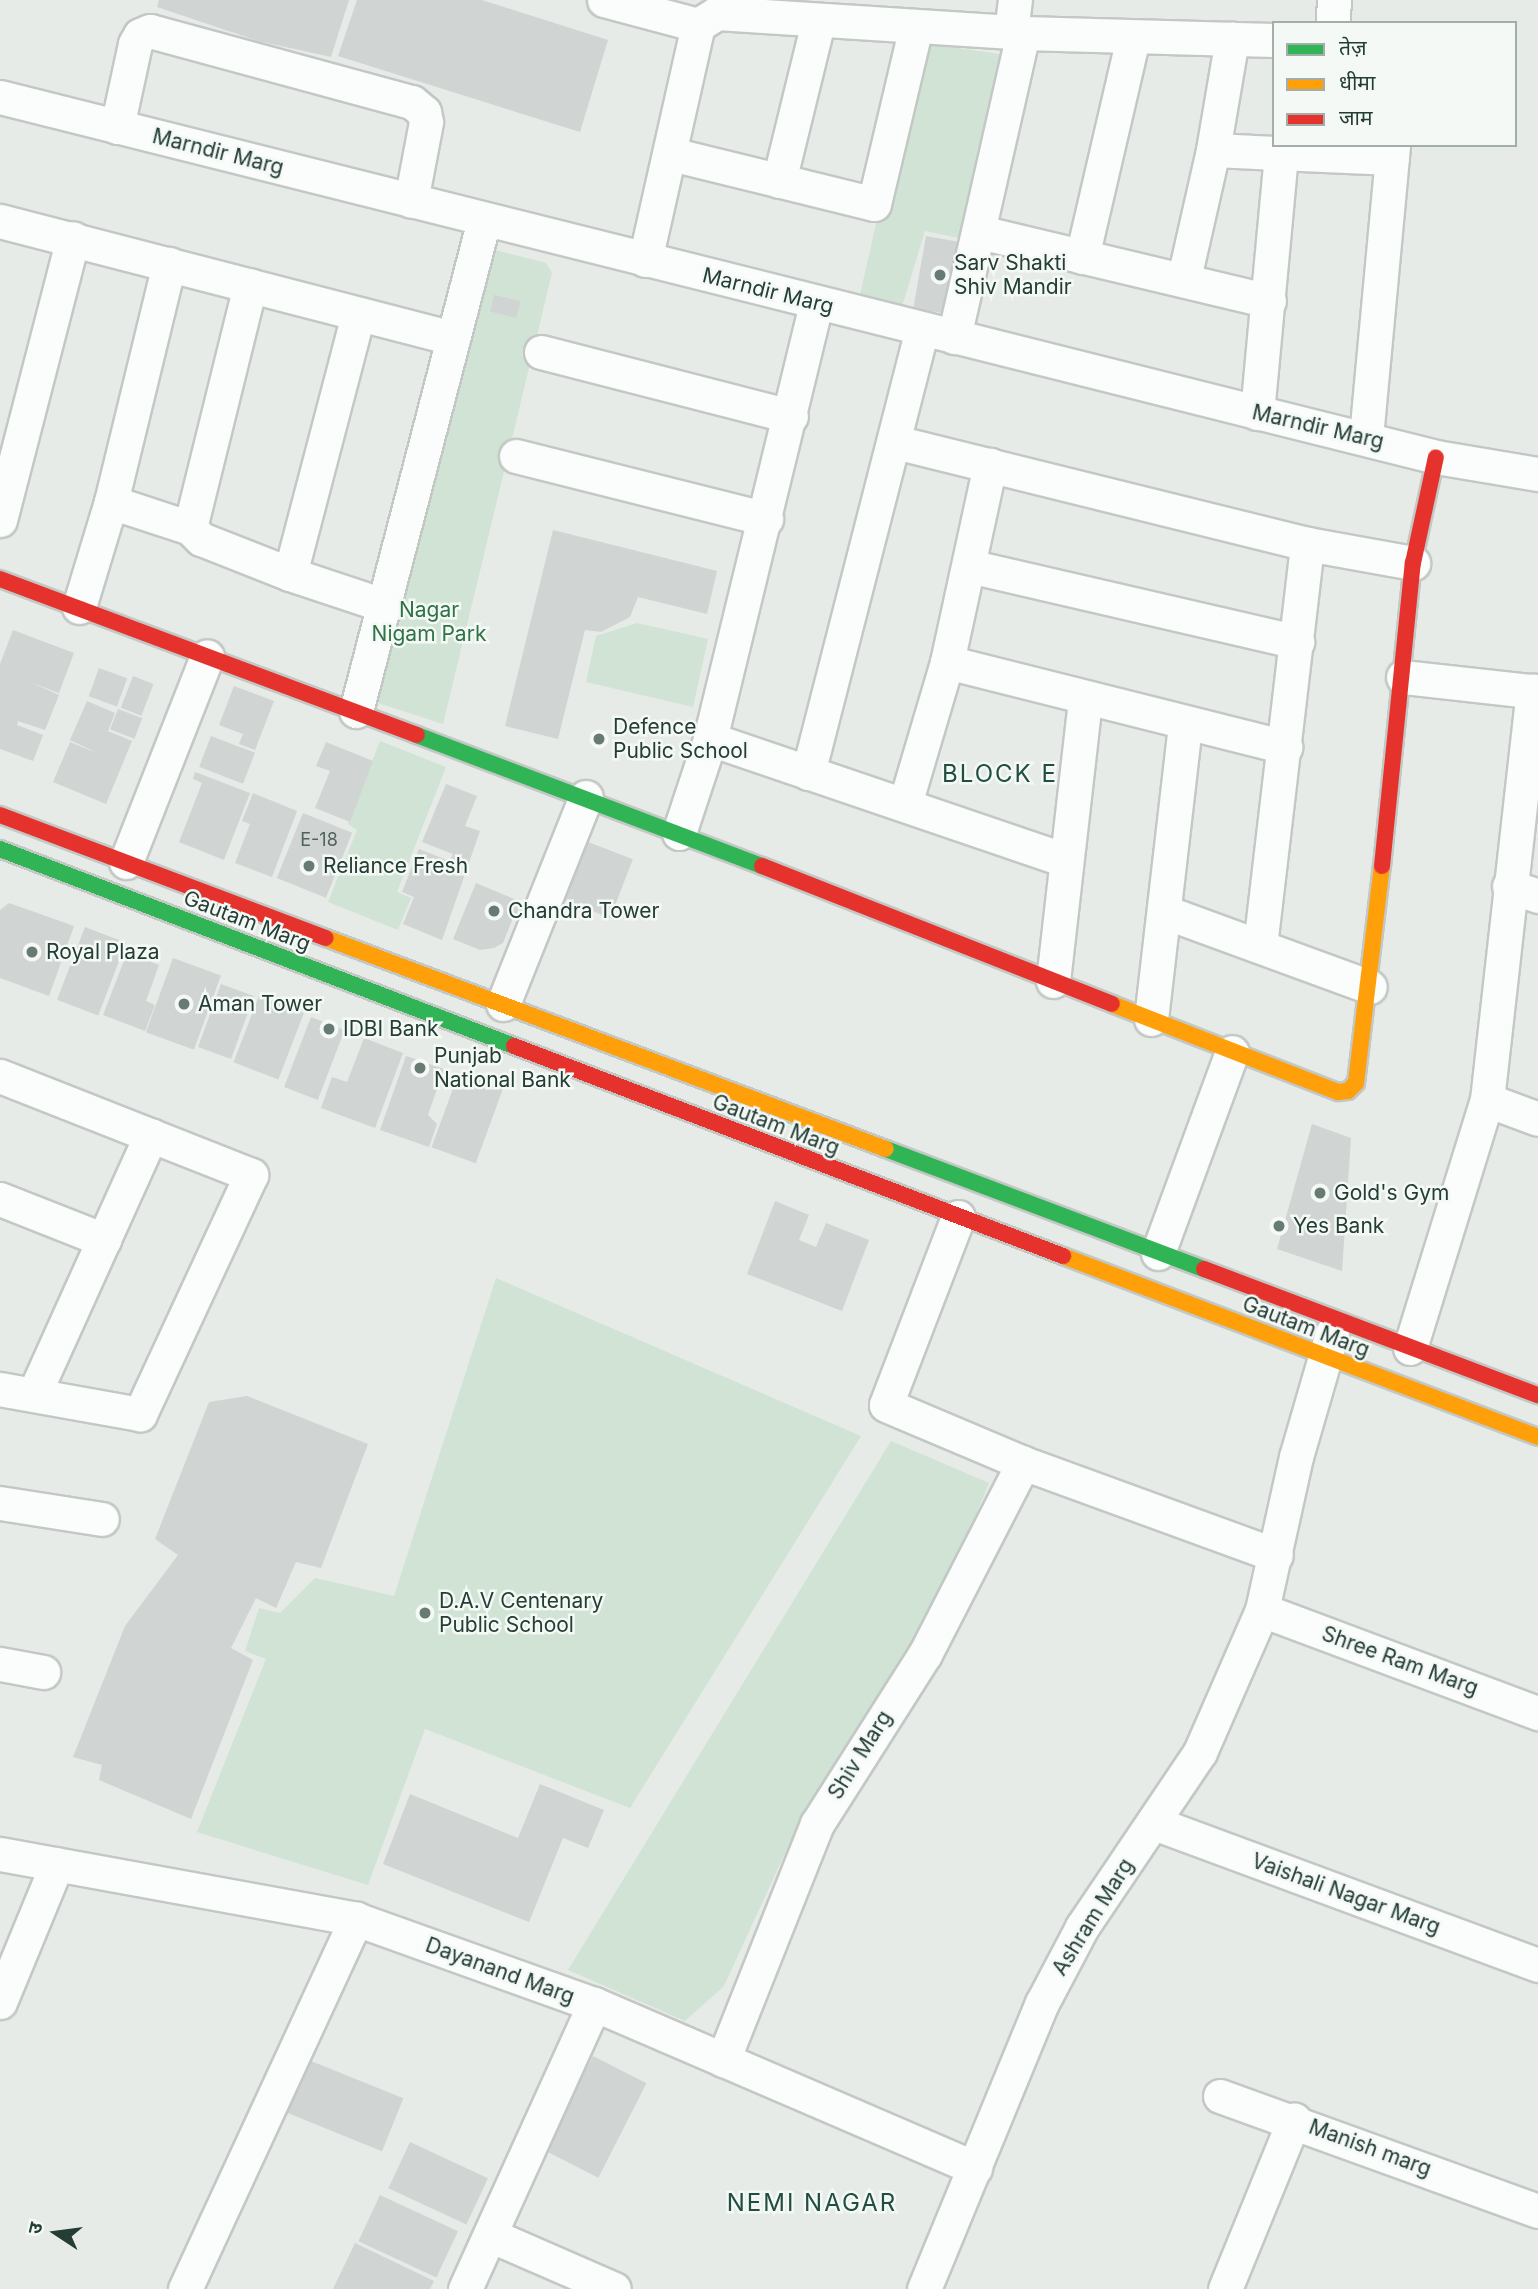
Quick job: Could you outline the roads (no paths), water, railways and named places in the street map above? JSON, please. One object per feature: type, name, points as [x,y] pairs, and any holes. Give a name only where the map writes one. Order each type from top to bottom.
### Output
[{"type":"street","points":[[604,0],[698,25]]},
{"type":"street","points":[[1333,21],[1334,0]]},
{"type":"street","points":[[645,260],[698,25],[717,12],[818,22],[916,27],[1016,22],[1133,37],[1272,40]]},
{"type":"street","points":[[779,181],[818,22]]},
{"type":"street","points":[[808,773],[895,442],[980,232],[1016,22]]},
{"type":"street","points":[[671,154],[874,204],[916,27]]},
{"type":"street","points":[[117,127],[135,44],[140,35],[150,31],[412,102],[424,112],[426,122],[411,201]]},
{"type":"street","points":[[1082,257],[1133,37]]},
{"type":"street","points":[[1184,278],[1213,150],[1232,39]]},
{"type":"street","name":"Marndir Marg","points":[[0,97],[816,303],[1258,413],[1366,437],[1436,457],[1538,474]]},
{"type":"street","points":[[1213,150],[1281,154],[1393,151],[1366,437]]},
{"type":"street","points":[[1258,413],[1281,154]]},
{"type":"street","points":[[356,712],[386,606],[484,220]]},
{"type":"street","points":[[0,221],[453,338]]},
{"type":"street","points":[[980,232],[1184,278],[1269,301]]},
{"type":"street","points":[[0,520],[73,238]]},
{"type":"street","points":[[79,607],[111,502],[169,264]]},
{"type":"street","points":[[190,528],[250,285]]},
{"type":"street","points":[[679,833],[710,739],[766,519],[816,303]]},
{"type":"street","points":[[290,574],[358,314]]},
{"type":"street","points":[[541,352],[791,416]]},
{"type":"street","points":[[895,442],[1307,544],[1413,563]]},
{"type":"street","points":[[516,456],[766,519]]},
{"type":"street","points":[[0,579],[356,712],[584,787],[679,833],[1232,1052],[1338,1091],[1348,1091],[1356,1083],[1370,987],[1413,563],[1436,457]]},
{"type":"street","points":[[905,804],[947,662],[990,465]]},
{"type":"street","points":[[111,502],[190,528],[201,539],[290,574],[386,606]]},
{"type":"street","points":[[1260,946],[1307,544]]},
{"type":"street","points":[[969,566],[1297,642]]},
{"type":"street","points":[[126,862],[207,656]]},
{"type":"street","points":[[947,662],[1085,700],[1285,747]]},
{"type":"street","points":[[1403,677],[1536,691],[1524,891],[1487,1100],[1409,1348]]},
{"type":"street","points":[[1053,981],[1085,700]]},
{"type":"street","points":[[1151,1019],[1185,724]]},
{"type":"street","points":[[710,739],[1066,860]]},
{"type":"street","points":[[503,1004],[584,787]]},
{"type":"street","name":"Gautam Marg","points":[[0,815],[1348,1326],[1538,1395]]},
{"type":"street","name":"Gautam Marg","points":[[0,849],[1538,1437]]},
{"type":"street","points":[[1165,912],[1370,987]]},
{"type":"street","points":[[1158,1253],[1232,1052]]},
{"type":"street","points":[[0,1076],[251,1175],[139,1414],[0,1389]]},
{"type":"street","points":[[1487,1100],[1538,1119]]},
{"type":"street","points":[[34,1394],[151,1135]]},
{"type":"street","points":[[0,1199],[104,1240]]},
{"type":"street","points":[[958,1217],[886,1405],[1023,1463],[1276,1555]]},
{"type":"street","name":"Ashram Marg","points":[[924,2289],[1042,2003],[1082,1927],[1200,1752],[1262,1610],[1276,1555],[1316,1465],[1334,1361],[1348,1326]]},
{"type":"street","name":"Shiv Marg","points":[[723,2060],[817,1824],[925,1654],[1023,1463]]},
{"type":"street","points":[[0,1503],[102,1519]]},
{"type":"street","name":"Shree Ram Marg","points":[[1262,1610],[1538,1713]]},
{"type":"street","points":[[0,1664],[43,1672]]},
{"type":"street","name":"Vaishali Nagar Marg","points":[[1154,1823],[1538,1965]]},
{"type":"street","name":"Dayanand Marg","points":[[0,1854],[356,1919],[594,2004],[975,2168]]},
{"type":"street","points":[[0,2003],[57,1864]]},
{"type":"street","points":[[185,2289],[356,1919]]},
{"type":"street","points":[[465,2289],[594,2004]]},
{"type":"street","points":[[1220,2096],[1294,2120]]},
{"type":"street","name":"Manish marg","points":[[1225,2289],[1294,2120],[1538,2211]]},
{"type":"street","points":[[490,2235],[614,2289]]},
{"type":"place","name":"Sarv Shakti Shiv Mandir","points":[[940,275]]},
{"type":"place","name":"Defence Public School","points":[[599,739]]},
{"type":"place","name":"Reliance Fresh","points":[[309,866]]},
{"type":"place","name":"Chandra Tower","points":[[494,911]]},
{"type":"place","name":"Royal Plaza","points":[[32,952]]},
{"type":"place","name":"Aman Tower","points":[[184,1004]]},
{"type":"place","name":"IDBI Bank","points":[[329,1029]]},
{"type":"place","name":"Punjab National Bank","points":[[420,1068]]},
{"type":"place","name":"Gold's Gym","points":[[1320,1193]]},
{"type":"place","name":"Yes Bank","points":[[1279,1226]]},
{"type":"place","name":"D.A.V Centenary Public School","points":[[425,1613]]},
{"type":"district","name":"BLOCK E","points":[[1000,774]]},
{"type":"district","name":"NEMI NAGAR","points":[[812,2203]]},
{"type":"park label","name":"Nagar Nigam Park","points":[[429,622]]}]
